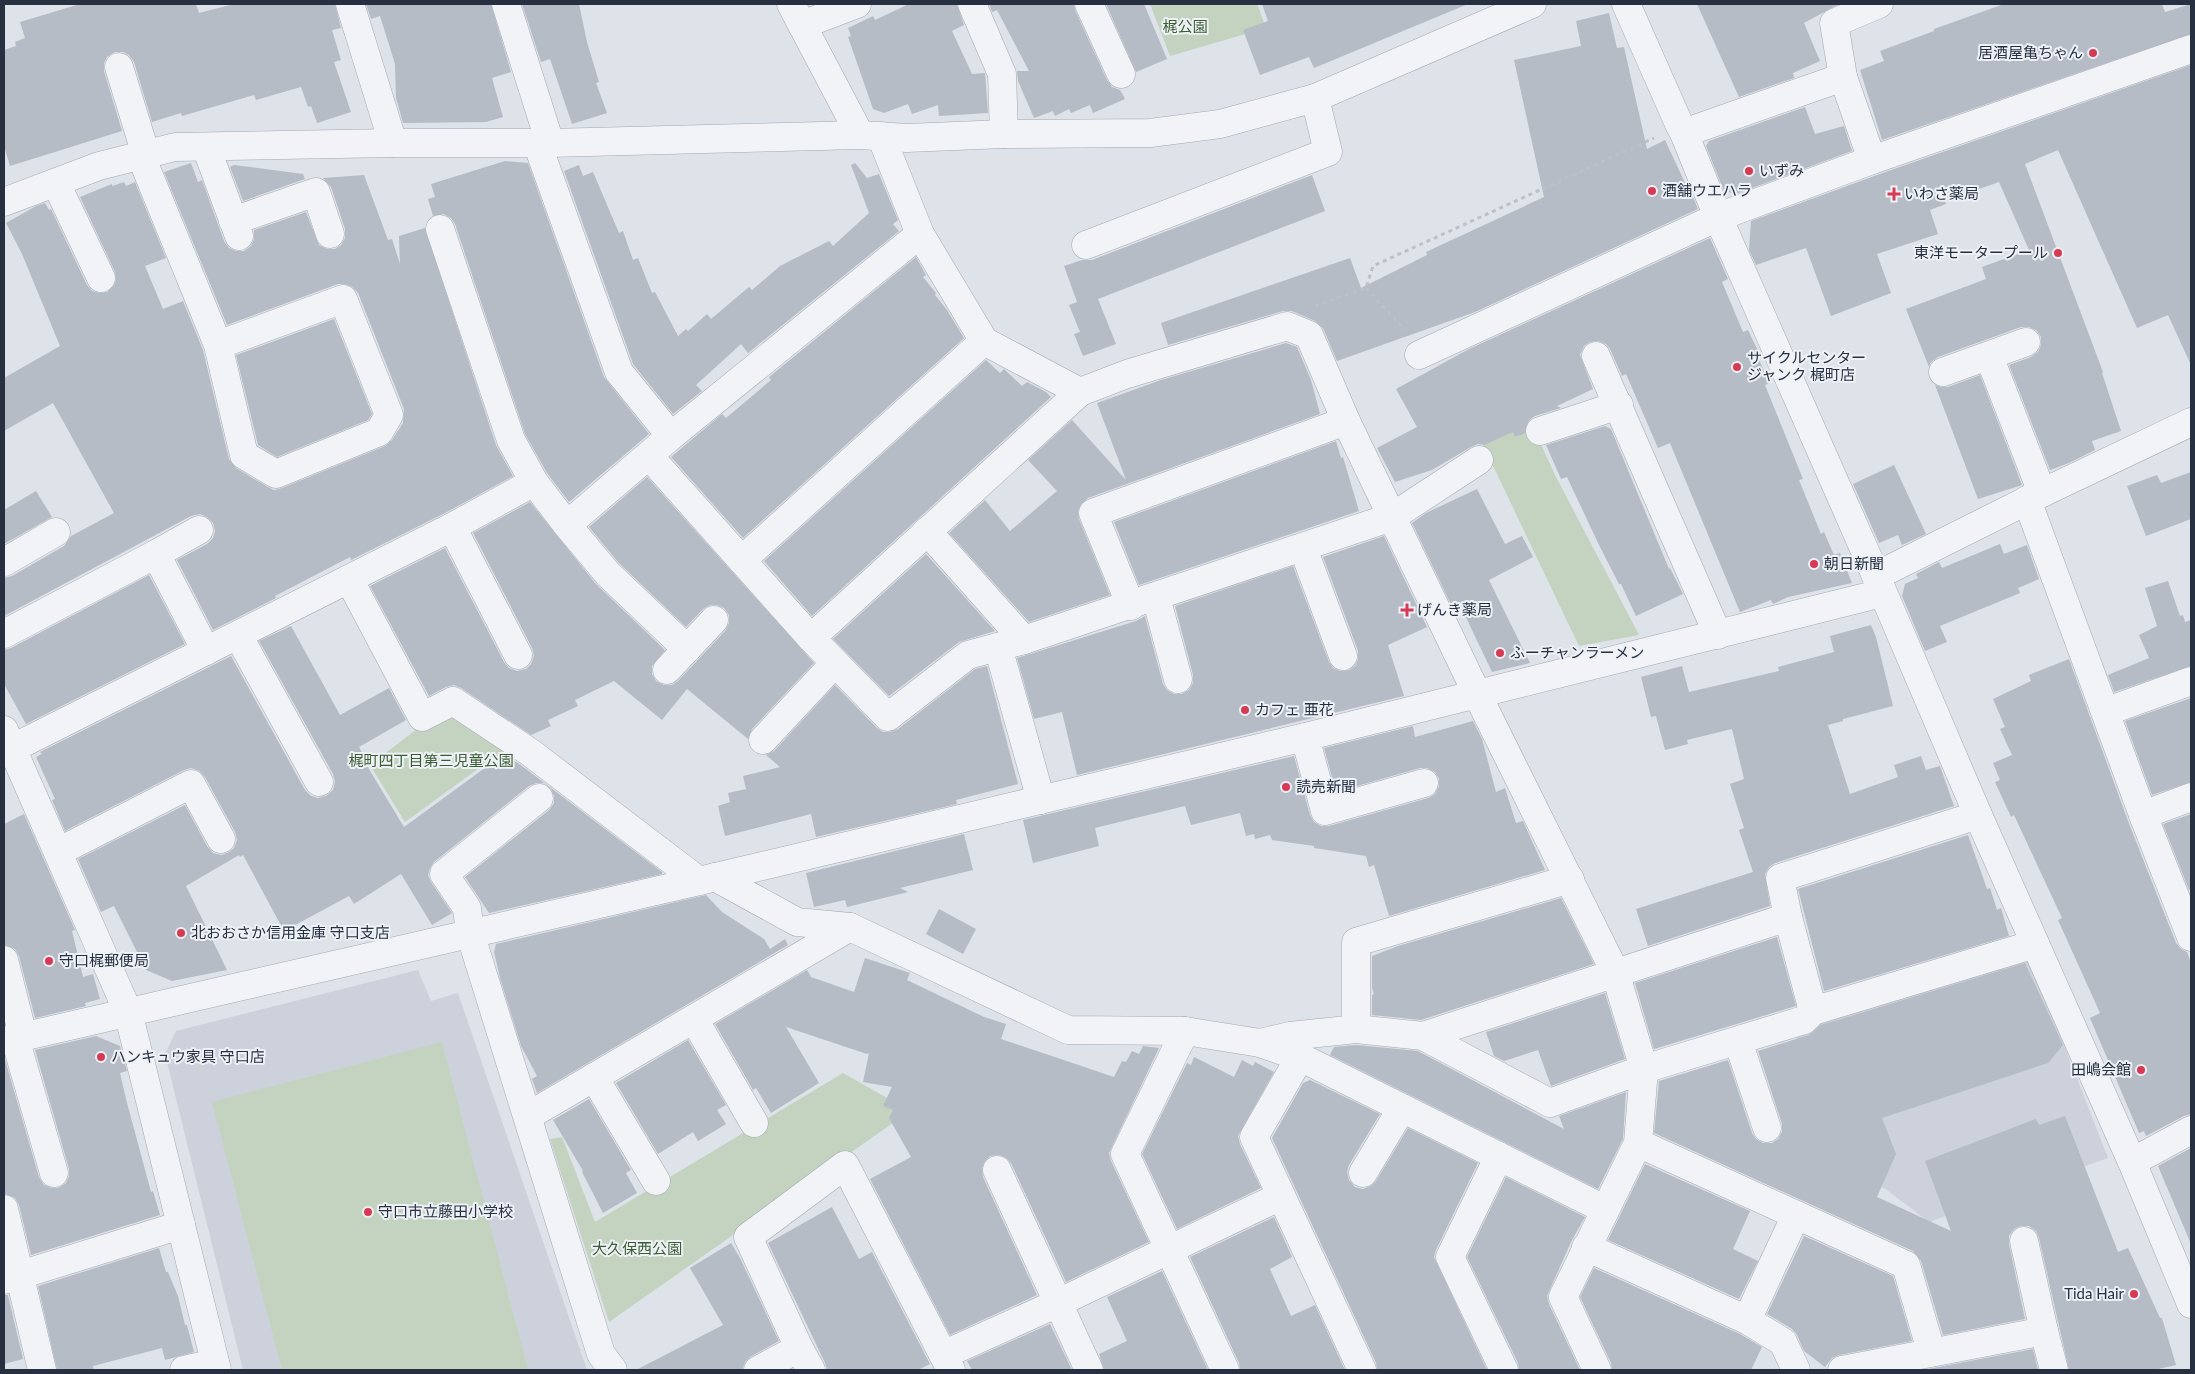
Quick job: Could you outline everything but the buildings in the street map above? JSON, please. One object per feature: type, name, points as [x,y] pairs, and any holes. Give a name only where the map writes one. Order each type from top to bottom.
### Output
[{"type":"street","points":[[350,4],[393,144]]},
{"type":"street","points":[[506,4],[544,143],[619,372],[670,436]]},
{"type":"street","points":[[857,4],[796,14],[871,135],[920,234],[984,342],[1080,392]]},
{"type":"street","points":[[972,4],[1002,74],[1004,134]]},
{"type":"street","points":[[1089,4],[1121,74]]},
{"type":"street","points":[[4,202],[99,166],[175,147],[544,143],[871,135],[907,138],[1004,134],[1150,133],[1220,124],[1315,98],[1532,4]]},
{"type":"street","points":[[1626,4],[1682,129],[1718,217],[1978,815],[2132,1162],[2191,1304]]},
{"type":"street","points":[[1864,6],[1834,23],[1843,77],[1872,160]]},
{"type":"street","points":[[1419,355],[1718,217],[1872,160],[2191,50]]},
{"type":"street","points":[[119,67],[144,155],[218,345],[244,455],[276,474],[378,432],[389,415],[343,299],[218,345]]},
{"type":"street","points":[[1682,129],[1843,77]]},
{"type":"street","points":[[1086,245],[1328,152],[1315,98]]},
{"type":"street","points":[[206,147],[236,228],[316,192],[330,234]]},
{"type":"street","points":[[56,183],[101,278]]},
{"type":"street","points":[[440,229],[511,440],[534,482],[566,525],[608,574],[687,649]]},
{"type":"street","points":[[566,525],[649,456],[670,436],[920,234]]},
{"type":"street","points":[[811,638],[1080,392],[1127,374],[1287,326],[1309,335],[1346,421],[1477,694],[1615,972],[1644,1069],[1638,1143],[1604,1209],[1563,1297],[1597,1370]]},
{"type":"street","points":[[742,560],[984,342]]},
{"type":"street","points":[[1944,372],[2026,342]]},
{"type":"street","points":[[1596,356],[1718,635]]},
{"type":"street","points":[[1988,356],[2105,712],[2143,815],[2186,908],[2191,937]]},
{"type":"street","points":[[1540,431],[1619,405]]},
{"type":"street","points":[[1178,679],[1144,602],[1093,513],[1346,421]]},
{"type":"street","points":[[14,1039],[1041,800],[1718,635],[1879,584],[2034,496],[2191,422]]},
{"type":"street","points":[[649,456],[811,638],[888,717],[968,655],[1024,640],[1144,602],[1392,517],[1479,460]]},
{"type":"street","points":[[184,1370],[216,1366],[128,1012],[8,739],[206,651],[452,527],[534,482]]},
{"type":"street","points":[[452,527],[518,655]]},
{"type":"street","points":[[4,634],[199,530]]},
{"type":"street","points":[[928,531],[1024,640]]},
{"type":"street","points":[[4,562],[56,532]]},
{"type":"street","points":[[1302,548],[1343,656]]},
{"type":"street","points":[[156,554],[206,651]]},
{"type":"street","points":[[350,579],[422,717],[453,701],[531,752],[707,879],[797,922],[850,927],[1068,1030],[1185,1031],[1260,1043],[1300,1057],[1604,1209]]},
{"type":"street","points":[[667,670],[714,620]]},
{"type":"street","points":[[238,635],[319,782]]},
{"type":"street","points":[[998,647],[1041,800]]},
{"type":"street","points":[[763,740],[835,663]]},
{"type":"street","points":[[2105,712],[2191,680]]},
{"type":"street","points":[[1305,737],[1325,811],[1424,783]]},
{"type":"street","points":[[58,852],[191,784],[221,839]]},
{"type":"street","points":[[2143,815],[2191,797]]},
{"type":"street","points":[[539,798],[444,874],[467,908],[470,933],[601,1354],[613,1370]]},
{"type":"street","points":[[1813,1011],[1788,917],[1780,878],[1978,815]]},
{"type":"street","points":[[1356,1029],[1356,942],[1570,879]]},
{"type":"street","points":[[1423,1036],[1788,917]]},
{"type":"street","points":[[528,1116],[850,927]]},
{"type":"street","points":[[1260,1043],[1290,1036],[1356,1029],[1423,1036],[1550,1102],[1644,1069],[1804,1020],[1813,1011],[2035,944]]},
{"type":"street","points":[[4,960],[14,1039],[54,1173]]},
{"type":"street","points":[[694,1018],[754,1123]]},
{"type":"street","points":[[1185,1031],[1125,1154],[1225,1370]]},
{"type":"street","points":[[1738,1040],[1767,1128]]},
{"type":"street","points":[[1300,1057],[1254,1137],[1362,1370]]},
{"type":"street","points":[[594,1077],[656,1181]]},
{"type":"street","points":[[1363,1173],[1402,1108]]},
{"type":"street","points":[[2132,1162],[2191,1130]]},
{"type":"street","points":[[1638,1143],[1906,1265],[1931,1351]]},
{"type":"street","points":[[1499,1156],[1450,1258],[1504,1370]]},
{"type":"street","points":[[758,1370],[805,1359],[748,1237],[845,1165],[947,1363],[1058,1303],[1281,1196]]},
{"type":"street","points":[[997,1170],[1089,1370]]},
{"type":"street","points":[[4,1210],[12,1278],[41,1370]]},
{"type":"street","points":[[1747,1320],[1796,1215]]},
{"type":"street","points":[[12,1278],[181,1225]]},
{"type":"street","points":[[2024,1242],[2054,1370]]},
{"type":"street","points":[[1586,1247],[1747,1320],[1783,1342],[1796,1370]]},
{"type":"street","points":[[1842,1370],[1931,1351],[2044,1331]]},
{"type":"path","points":[[1366,288],[1372,266],[1682,129]]},
{"type":"path","points":[[1287,326],[1298,312],[1366,288]]},
{"type":"path","points":[[1366,288],[1402,326],[1419,355]]},
{"type":"shaded area","points":[[2027,956],[2108,1158],[1929,1222],[1887,1190],[1828,1158],[1795,1040],[1807,1025]]},
{"type":"shaded area","name":"守口市立藤田小学校","points":[[418,970],[431,1001],[458,993],[587,1370],[243,1370],[165,1054],[176,1031]]},
{"type":"green space","name":"梶公園","points":[[1150,4],[1257,4],[1266,28],[1170,56]]},
{"type":"green space","points":[[1514,386],[1556,477],[1639,635],[1579,646],[1465,407]]},
{"type":"green space","name":"梶町四丁目第三児童公園","points":[[449,710],[508,747],[405,822],[370,765],[417,729]]},
{"type":"green space","name":"守口市立藤田小学校","points":[[442,1042],[528,1370],[282,1370],[212,1102]]},
{"type":"green space","name":"大久保西公園","points":[[843,1073],[910,1111],[609,1322],[550,1139],[562,1137],[595,1222]]},
{"type":"place","name":"居酒屋亀ちゃん","points":[[2093,53]]},
{"type":"place","name":"いずみ","points":[[1749,171]]},
{"type":"place","name":"酒舗ウエハラ","points":[[1652,191]]},
{"type":"place","name":"いわさ薬局","points":[[1894,194]]},
{"type":"place","name":"東洋モータープール","points":[[2058,253]]},
{"type":"place","name":"サイクルセンター ジャンク 梶町店","points":[[1737,367]]},
{"type":"place","name":"朝日新聞","points":[[1814,564]]},
{"type":"place","name":"げんき薬局","points":[[1407,610]]},
{"type":"place","name":"ふーチャンラーメン","points":[[1500,653]]},
{"type":"place","name":"カフェ 亜花","points":[[1245,710]]},
{"type":"place","name":"読売新聞","points":[[1286,787]]},
{"type":"place","name":"北おおさか信用金庫 守口支店","points":[[181,933]]},
{"type":"place","name":"守口梶郵便局","points":[[49,961]]},
{"type":"place","name":"ハンキュウ家具 守口店","points":[[101,1057]]},
{"type":"place","name":"田嶋会館","points":[[2141,1070]]},
{"type":"place","name":"守口市立藤田小学校","points":[[368,1212]]},
{"type":"place","name":"Tida Hair","points":[[2134,1294]]}]
